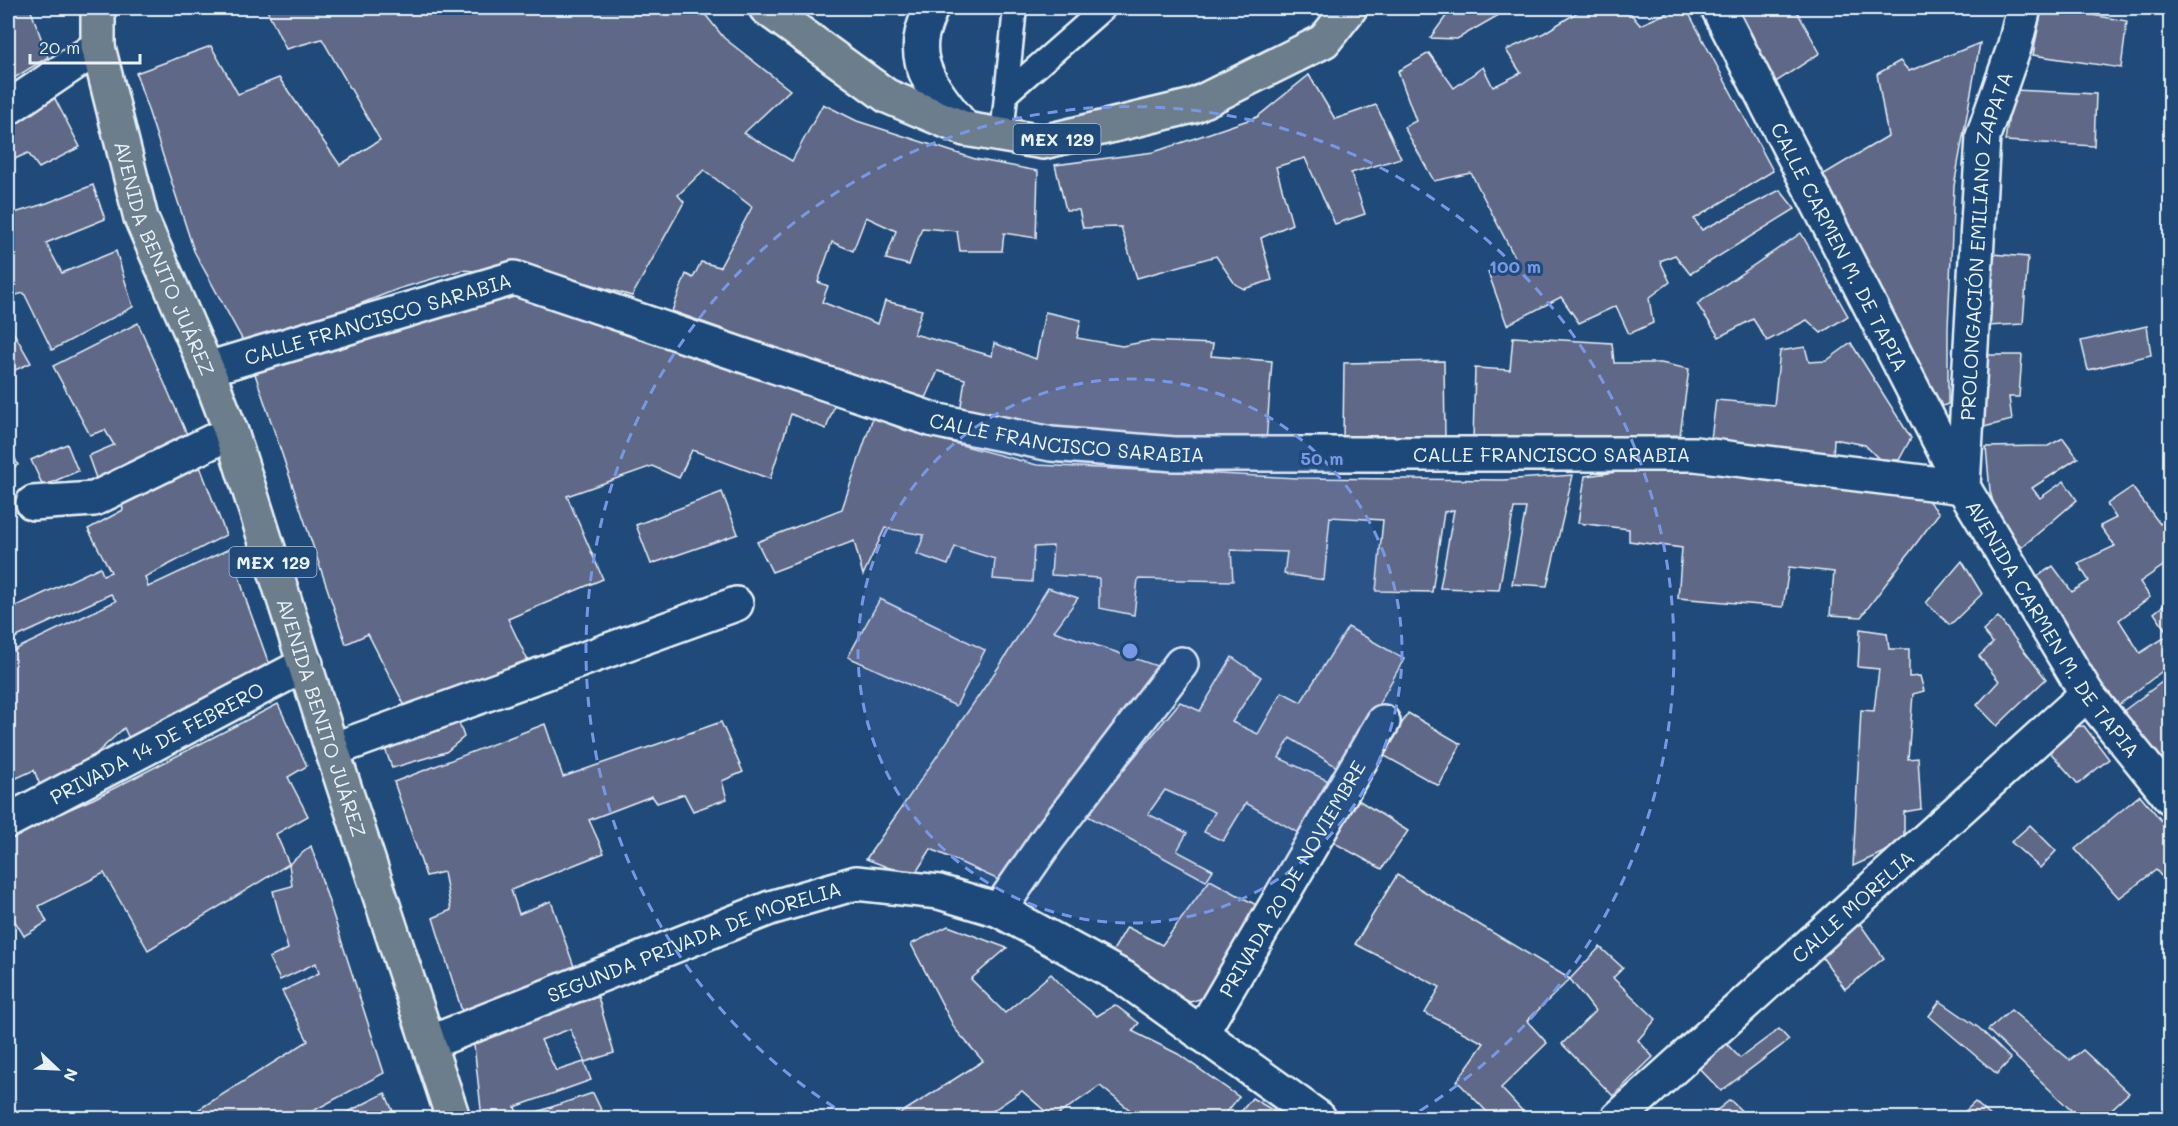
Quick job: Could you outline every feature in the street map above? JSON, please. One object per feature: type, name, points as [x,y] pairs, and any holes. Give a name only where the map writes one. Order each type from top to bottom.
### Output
[{"type":"main road","name":"AVENIDA BENITO JUÁREZ","points":[[98,8],[98,47],[141,218],[207,369],[231,432],[453,1119]]},
{"type":"main road","name":"MEX 129","points":[[766,8],[887,96],[965,129],[1043,142],[1193,106],[1324,41],[1350,8]]},
{"type":"street","points":[[931,8],[921,36],[922,60],[929,82],[965,129]]},
{"type":"street","name":"CALLE CARMEN M. DE TAPIA","points":[[1718,8],[1963,487]]},
{"type":"street","name":"PROLONGACIÓN EMILIANO ZAPATA","points":[[1963,487],[1983,136],[2014,48],[2024,8]]},
{"type":"street","points":[[8,108],[98,47]]},
{"type":"street","name":"CALLE FRANCISCO SARABIA","points":[[207,369],[514,278],[934,420],[1051,444],[1174,454],[1695,454],[1963,487]]},
{"type":"street","points":[[33,503],[94,499],[231,432]]},
{"type":"street","name":"AVENIDA CARMEN M. DE TAPIA","points":[[1963,487],[2087,694],[2170,796]]},
{"type":"street","points":[[332,750],[736,604]]},
{"type":"street","name":"PRIVADA 14 DE FEBRERO","points":[[8,821],[306,664]]},
{"type":"street","points":[[999,910],[1047,840],[1181,664]]},
{"type":"street","name":"CALLE MORELIA","points":[[1618,1119],[2087,694]]},
{"type":"street","name":"PRIVADA 20 DE NOVIEMBRE","points":[[1201,1034],[1383,722]]},
{"type":"street","name":"SEGUNDA PRIVADA DE MORELIA","points":[[429,1043],[770,908],[856,883],[939,892],[999,910],[1124,978],[1319,1119]]},
{"type":"lane","points":[[1002,135],[1015,8]]},
{"type":"lane","points":[[1006,94],[1104,8]]},
{"type":"building","points":[[8,8],[30,8],[48,57],[8,82]]},
{"type":"building","points":[[266,8],[700,8],[724,38],[790,90],[744,133],[792,161],[823,104],[857,121],[975,159],[1038,171],[1036,238],[1004,233],[1002,251],[960,251],[957,231],[922,228],[909,265],[886,259],[896,231],[866,217],[853,251],[832,242],[818,282],[828,286],[822,302],[878,324],[885,301],[922,310],[914,334],[992,356],[994,343],[1036,359],[1045,312],[1081,320],[1077,338],[1122,346],[1148,341],[1213,344],[1211,356],[1272,361],[1266,443],[1196,441],[1037,426],[960,413],[965,379],[938,371],[926,398],[839,371],[672,311],[686,274],[693,278],[701,262],[720,267],[752,207],[704,170],[678,195],[684,202],[632,296],[528,266],[462,270],[398,289],[247,348],[194,251],[136,73],[211,46],[238,94],[279,78],[340,165],[380,140],[322,39],[286,49]]},
{"type":"building","points":[[1452,8],[1511,8],[1457,39],[1430,38]]},
{"type":"building","points":[[1584,8],[1626,8],[1640,25],[1678,8],[1686,8],[1773,171],[1694,219],[1702,230],[1780,190],[1795,209],[1690,274],[1675,255],[1660,261],[1670,282],[1649,298],[1653,323],[1629,334],[1616,306],[1579,323],[1561,297],[1507,325],[1488,272],[1515,258],[1471,173],[1434,181],[1404,127],[1416,121],[1398,71],[1429,53],[1454,88],[1483,67],[1493,87],[1521,73],[1506,50],[1544,33]]},
{"type":"building","points":[[1722,8],[1795,8],[1820,53],[1762,91]]},
{"type":"building","points":[[2042,8],[2127,21],[2121,68],[2033,55]]},
{"type":"building","points":[[1980,43],[1954,186],[1948,328],[1948,404],[1931,411],[1814,180],[1888,136],[1877,74],[1900,61],[1909,71]]},
{"type":"building","points":[[1309,75],[1335,119],[1376,105],[1401,158],[1351,173],[1365,214],[1335,224],[1305,158],[1276,167],[1292,224],[1261,238],[1272,280],[1244,289],[1235,284],[1216,256],[1137,278],[1121,227],[1083,228],[1079,210],[1066,210],[1055,165],[1154,152],[1257,117]]},
{"type":"building","points":[[2013,90],[2096,94],[2094,146],[2005,141]]},
{"type":"building","points":[[53,95],[80,147],[39,168],[28,153],[8,162],[8,128]]},
{"type":"building","points":[[93,185],[105,219],[46,243],[62,273],[116,251],[133,307],[52,350],[24,293],[8,297],[8,215]]},
{"type":"building","points":[[1801,233],[1848,316],[1821,333],[1807,320],[1767,341],[1753,319],[1719,337],[1697,304]]},
{"type":"building","points":[[1992,254],[2028,257],[2023,324],[1987,326]]},
{"type":"building","points":[[526,290],[836,401],[826,429],[791,414],[770,479],[692,450],[679,478],[652,466],[567,496],[603,579],[508,619],[531,667],[406,708],[368,634],[346,644],[254,371]]},
{"type":"building","points":[[138,323],[189,439],[97,481],[88,456],[114,445],[105,430],[90,435],[53,366]]},
{"type":"building","points":[[2147,326],[2151,355],[2088,370],[2081,341]]},
{"type":"building","points":[[14,333],[31,363],[8,373],[8,336]]},
{"type":"building","points":[[1513,337],[1612,343],[1614,363],[1661,363],[1689,369],[1680,435],[1473,440],[1475,368],[1510,370]]},
{"type":"building","points":[[1851,343],[1911,438],[1899,460],[1879,459],[1865,445],[1834,439],[1833,458],[1711,439],[1716,400],[1774,405],[1780,351],[1805,347],[1809,362],[1826,361]]},
{"type":"building","points":[[1984,355],[2022,355],[2019,397],[2009,397],[2012,420],[1984,427]]},
{"type":"building","points":[[1444,361],[1445,438],[1343,439],[1344,363]]},
{"type":"building","points":[[873,417],[904,430],[1037,465],[1297,478],[1503,480],[1573,475],[1547,586],[1512,584],[1526,508],[1514,508],[1499,590],[1440,588],[1454,510],[1444,512],[1432,592],[1376,591],[1383,520],[1330,517],[1324,580],[1284,574],[1287,552],[1231,550],[1233,581],[1138,579],[1134,615],[1099,608],[1099,578],[1051,575],[1053,546],[1034,547],[1032,582],[993,579],[995,559],[955,547],[948,565],[917,554],[924,535],[885,528],[863,575],[854,541],[772,572],[757,542],[842,509]]},
{"type":"building","points":[[2063,438],[2078,458],[2032,488],[2040,498],[2064,481],[2077,500],[2022,547],[1999,524],[1990,491],[1986,447],[2048,446]]},
{"type":"building","points":[[8,443],[18,465],[8,470]]},
{"type":"building","points":[[67,444],[78,471],[43,486],[31,460]]},
{"type":"building","points":[[199,464],[226,535],[145,577],[148,587],[231,548],[247,603],[273,675],[133,747],[124,728],[85,764],[44,796],[34,770],[8,782],[8,653],[116,601],[111,594],[8,641],[8,610],[100,567],[103,575],[111,572],[88,529],[123,510],[121,495]]},
{"type":"building","points":[[1658,467],[1788,474],[1923,495],[1939,513],[1861,617],[1830,615],[1834,572],[1789,567],[1783,607],[1678,598],[1682,548],[1629,541],[1629,529],[1578,523],[1585,476]]},
{"type":"building","points":[[2132,487],[2160,524],[2170,518],[2170,561],[2140,582],[2150,597],[2119,620],[2140,653],[2169,635],[2154,613],[2170,600],[2170,665],[2116,707],[2028,582],[2053,566],[2072,592],[2089,581],[2078,563],[2115,546],[2100,526],[2116,518],[2107,504]]},
{"type":"building","points":[[722,492],[738,534],[651,564],[636,525]]},
{"type":"building","points":[[1962,561],[1982,594],[1950,625],[1926,603]]},
{"type":"building","points":[[1048,588],[1078,598],[1054,631],[1166,669],[1001,881],[931,849],[913,877],[866,859],[1002,662]]},
{"type":"building","points":[[880,599],[985,650],[956,706],[848,657]]},
{"type":"building","points":[[1998,617],[2046,679],[1997,726],[1977,705],[1999,681],[1979,656],[1993,643],[1983,631]]},
{"type":"building","points":[[1348,627],[1404,659],[1342,770],[1290,738],[1279,758],[1331,782],[1300,834],[1246,803],[1223,841],[1204,832],[1215,812],[1165,790],[1148,814],[1187,833],[1177,851],[1213,870],[1206,881],[1086,815],[1180,702],[1200,711],[1232,657],[1261,677],[1232,722],[1258,734],[1282,692],[1301,702]]},
{"type":"building","points":[[1860,629],[1887,633],[1889,649],[1909,649],[1909,677],[1920,676],[1924,691],[1913,694],[1908,759],[1918,758],[1921,809],[1904,812],[1904,843],[1853,866],[1861,710],[1874,711],[1879,669],[1858,667]]},
{"type":"building","points":[[2170,676],[2170,768],[2122,712]]},
{"type":"building","points":[[278,704],[307,766],[288,777],[308,816],[276,834],[289,864],[148,950],[104,873],[39,906],[47,922],[24,936],[8,910],[8,836],[93,799]]},
{"type":"building","points":[[1408,713],[1461,744],[1439,786],[1383,755]]},
{"type":"building","points":[[457,717],[464,737],[446,752],[392,768],[382,740]]},
{"type":"building","points":[[721,722],[743,772],[722,781],[727,799],[693,811],[684,794],[657,803],[652,796],[589,820],[604,853],[511,890],[519,914],[551,901],[578,978],[465,1021],[433,918],[451,910],[444,872],[426,876],[394,782],[545,724],[563,777]]},
{"type":"building","points":[[2084,726],[2109,759],[2078,784],[2049,751],[2068,735],[2059,728]]},
{"type":"building","points":[[2140,795],[2170,831],[2170,867],[2161,876],[2156,870],[2119,898],[2075,849]]},
{"type":"building","points":[[1355,798],[1408,831],[1382,869],[1329,840]]},
{"type":"building","points":[[2030,825],[2056,851],[2040,868],[2011,842]]},
{"type":"building","points":[[311,846],[384,1073],[300,1118],[185,1118],[308,1041],[282,991],[319,973],[316,963],[280,980],[269,958],[288,949],[273,891],[292,886],[289,864]]},
{"type":"building","points":[[1397,875],[1570,979],[1527,1021],[1547,1043],[1501,1088],[1529,1118],[1493,1118],[1457,1081],[1484,1043],[1425,1013],[1440,987],[1355,944]]},
{"type":"building","points":[[1210,880],[1260,907],[1209,996],[1190,1002],[1105,964],[1127,927],[1162,945]]},
{"type":"building","points":[[1858,921],[1884,958],[1845,989],[1820,954]]},
{"type":"building","points":[[948,926],[1007,948],[971,979],[1005,1013],[1051,974],[1071,995],[1097,1016],[1115,1005],[1139,1023],[1132,1031],[1178,1054],[1239,1097],[1222,1118],[1140,1118],[1100,1086],[1053,1118],[1022,1091],[982,1118],[893,1118],[983,1061],[955,1029],[911,944]]},
{"type":"building","points":[[1600,947],[1623,968],[1613,978],[1656,1019],[1638,1040],[1653,1057],[1613,1096],[1562,1044],[1595,1011],[1570,979]]},
{"type":"building","points":[[598,997],[614,1053],[585,1062],[570,1029],[541,1040],[556,1071],[584,1062],[591,1080],[515,1107],[519,1118],[482,1118],[473,1036]]},
{"type":"building","points":[[1940,1001],[1979,1028],[2011,1059],[1997,1074],[1929,1016]]},
{"type":"building","points":[[2011,1010],[2070,1060],[2083,1050],[2129,1093],[2102,1118],[2079,1118],[1988,1030]]},
{"type":"building","points":[[1779,1029],[1789,1040],[1721,1091],[1695,1064],[1723,1040],[1740,1058]]},
{"type":"building","points":[[385,1093],[396,1118],[336,1118]]},
{"type":"building","points":[[593,1093],[605,1118],[519,1118]]},
{"type":"building","points":[[1252,1098],[1286,1118],[1236,1118]]},
{"type":"building","points":[[1730,1100],[1749,1118],[1707,1118]]},
{"type":"building","points":[[1975,1102],[1993,1118],[1959,1117]]}]
